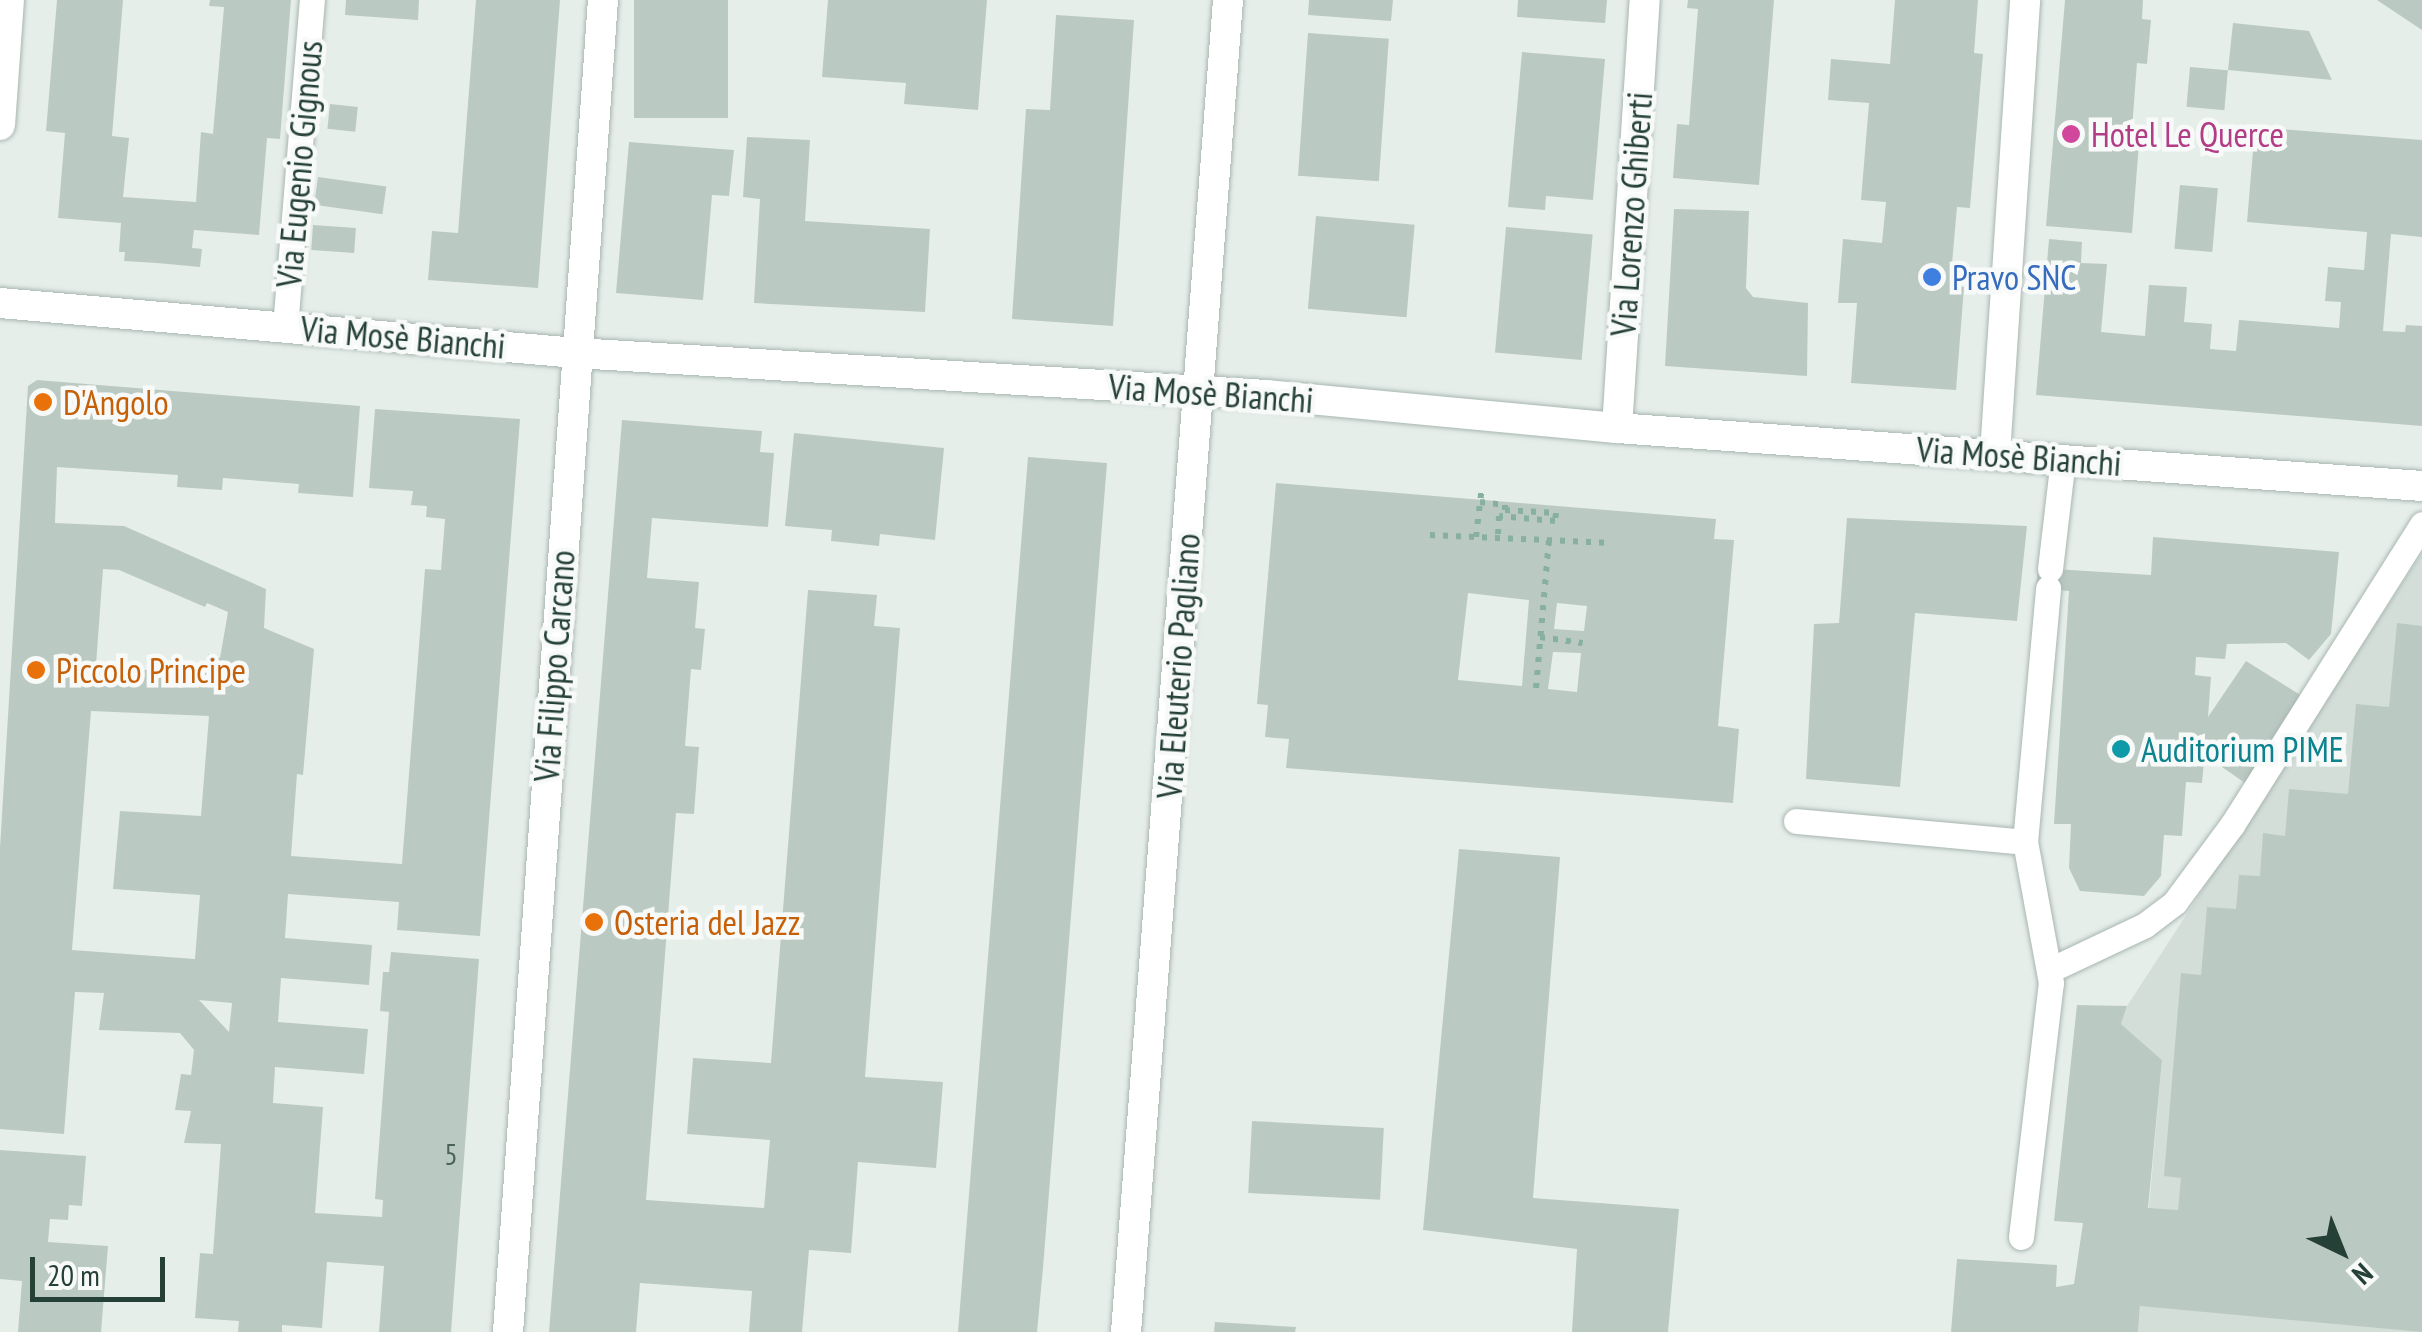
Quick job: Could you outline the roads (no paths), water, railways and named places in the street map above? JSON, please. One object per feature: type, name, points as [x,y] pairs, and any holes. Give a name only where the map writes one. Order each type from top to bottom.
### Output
[{"type":"street","points":[[0,125],[8,0]]},
{"type":"street","name":"Via Filippo Carcano","points":[[508,1332],[603,0]]},
{"type":"street","name":"Via Eleuterio Pagliano","points":[[1126,1332],[1228,0]]},
{"type":"street","name":"Via Lorenzo Ghiberti","points":[[1617,428],[1645,0]]},
{"type":"street","points":[[1995,454],[2025,0]]},
{"type":"street","name":"Via Mosè Bianchi","points":[[0,304],[576,353],[1200,391],[1617,428],[2422,486]]},
{"type":"lane","name":"Via Eugenio Gignous","points":[[286,328],[312,0]]},
{"type":"lane","points":[[2021,1237],[2050,970],[2025,842],[2063,459]]},
{"type":"lane","points":[[2050,970],[2145,925],[2176,902],[2232,825],[2422,524]]},
{"type":"lane","points":[[1796,821],[2025,842]]},
{"type":"place","name":"Hotel Le Querce","points":[[2071,134]]},
{"type":"place","name":"Pravo SNC","points":[[1932,277]]},
{"type":"place","name":"D'Angolo","points":[[43,402]]},
{"type":"place","name":"Piccolo Principe","points":[[36,670]]},
{"type":"place","name":"Auditorium PIME","points":[[2121,749]]},
{"type":"place","name":"Osteria del Jazz","points":[[594,922]]}]
